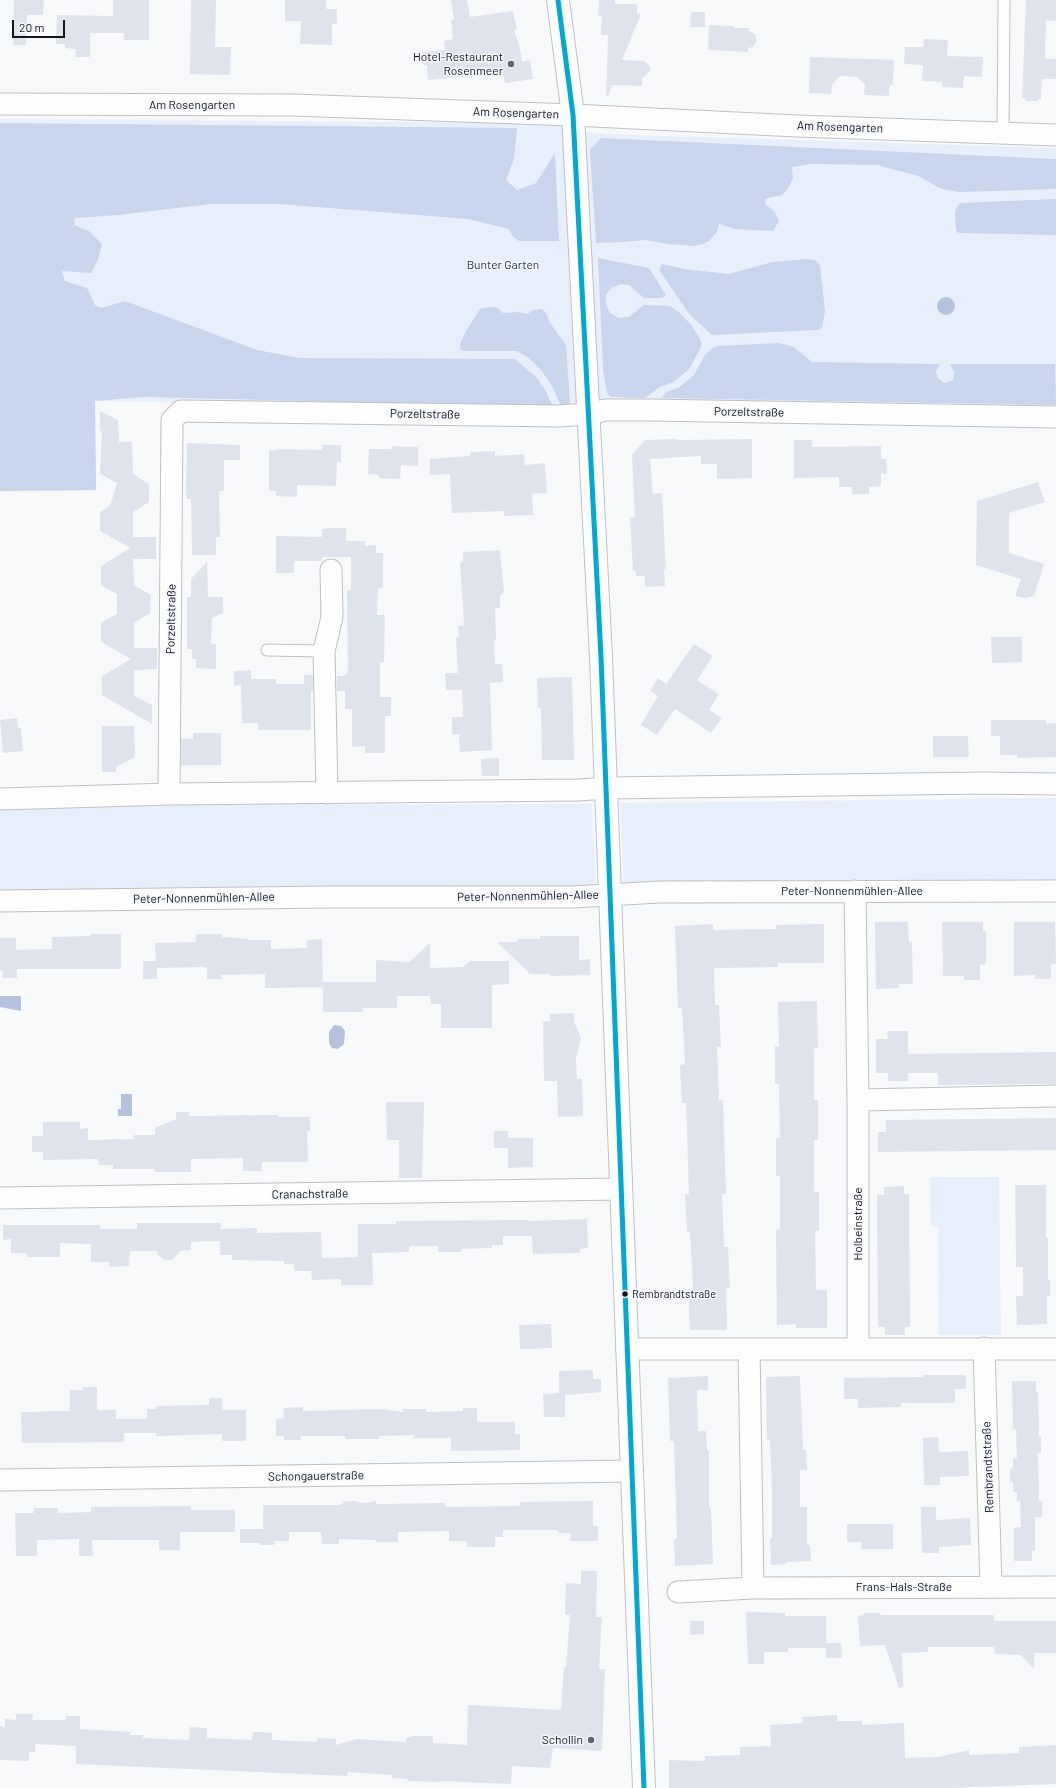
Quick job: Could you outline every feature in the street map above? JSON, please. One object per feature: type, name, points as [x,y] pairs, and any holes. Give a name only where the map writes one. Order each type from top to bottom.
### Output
[{"type":"main road","points":[[558,0],[573,115],[607,788],[609,894],[615,1016],[620,1189],[644,1788]]},
{"type":"street","name":"Am Rosengarten","points":[[0,104],[293,105],[1056,135]]},
{"type":"street","name":"Porzeltstraße","points":[[169,794],[172,420],[181,411],[559,416],[589,414],[605,410],[650,410],[1056,417]]},
{"type":"street","points":[[327,793],[324,651],[332,616],[331,570]]},
{"type":"street","points":[[0,799],[169,794],[578,790],[607,788],[983,783],[1056,784]]},
{"type":"street","name":"Holbeinstraße","points":[[855,891],[858,1100],[858,1348]]},
{"type":"street","name":"Peter-Nonnenmühlen-Allee","points":[[0,901],[331,896],[572,897],[653,892],[1056,891]]},
{"type":"street","points":[[858,1100],[1056,1096]]},
{"type":"street","name":"Cranachstraße","points":[[0,1198],[620,1189]]},
{"type":"street","name":"Rembrandtstraße","points":[[984,1348],[991,1587]]},
{"type":"street","points":[[627,1349],[1056,1348]]},
{"type":"street","points":[[749,1349],[753,1588]]},
{"type":"street","name":"Schongauerstraße","points":[[0,1480],[632,1471]]},
{"type":"street","name":"Frans-Hals-Straße","points":[[678,1592],[753,1588],[1056,1586]]},
{"type":"lane","points":[[1002,133],[1004,0]]},
{"type":"lane","points":[[267,650],[324,651]]},
{"type":"green space","name":"Bunter Garten","points":[[0,119],[546,123],[600,134],[1056,148],[1056,408],[562,409],[95,401],[96,490],[0,491]]},
{"type":"green space","points":[[1056,798],[1056,886],[624,891],[620,803]]},
{"type":"green space","points":[[592,804],[596,887],[0,896],[0,805]]},
{"type":"green space","points":[[930,1177],[999,1177],[1001,1335],[939,1335],[938,1226],[931,1225]]},
{"type":"shaded area","points":[[0,123],[517,128],[514,159],[506,180],[517,190],[536,183],[555,153],[559,241],[519,241],[513,237],[509,229],[468,219],[279,204],[211,204],[118,215],[75,218],[74,225],[89,231],[102,244],[98,260],[91,273],[62,271],[65,281],[87,288],[95,305],[101,308],[125,301],[257,350],[300,358],[515,359],[535,376],[545,389],[553,407],[144,397],[95,401],[96,490],[0,491]]},
{"type":"shaded area","points":[[601,138],[1056,159],[1056,189],[959,192],[942,189],[918,176],[877,165],[812,164],[792,167],[793,178],[789,187],[782,195],[765,200],[766,205],[774,211],[779,221],[773,231],[735,229],[719,224],[717,232],[709,241],[693,246],[644,240],[596,243],[590,150]]},
{"type":"shaded area","points":[[1056,199],[1056,235],[959,233],[956,231],[955,213],[956,208],[960,203]]},
{"type":"shaded area","points":[[598,258],[649,268],[666,295],[662,298],[644,298],[629,285],[621,284],[611,288],[606,295],[606,305],[610,313],[619,318],[629,317],[644,305],[670,306],[679,312],[692,326],[702,344],[689,369],[674,382],[660,387],[645,398],[612,397],[608,395],[603,369]]},
{"type":"shaded area","points":[[807,259],[815,260],[820,265],[825,311],[822,328],[817,330],[712,335],[690,315],[659,270],[662,264],[684,269],[729,274],[772,262]]},
{"type":"shaded area","points":[[946,297],[952,300],[955,306],[952,312],[946,315],[940,312],[937,306],[940,300]]},
{"type":"shaded area","points":[[490,307],[498,308],[503,313],[518,312],[527,314],[534,310],[542,309],[547,315],[550,323],[566,345],[570,404],[561,406],[552,386],[541,370],[529,358],[517,351],[464,351],[460,349],[460,344],[466,331],[480,309]]},
{"type":"shaded area","points":[[779,343],[794,347],[812,362],[940,364],[936,371],[937,377],[944,383],[953,380],[954,372],[950,364],[1055,364],[1056,405],[662,398],[666,392],[678,388],[694,375],[705,355],[713,348],[718,346]]},
{"type":"shaded area","points":[[0,996],[21,996],[21,1011],[0,1007]]},
{"type":"shaded area","points":[[334,1025],[341,1026],[345,1031],[344,1044],[338,1049],[332,1048],[329,1043],[329,1032]]},
{"type":"shaded area","points":[[121,1094],[132,1094],[132,1116],[118,1116],[118,1109],[121,1109]]},
{"type":"building","points":[[14,0],[44,0],[43,15],[27,15],[26,45],[13,45]]},
{"type":"building","points":[[113,0],[149,0],[149,40],[124,40],[124,33],[90,33],[90,57],[75,57],[76,49],[65,48],[65,44],[56,44],[57,15],[113,16]]},
{"type":"building","points":[[191,0],[216,0],[215,47],[231,47],[230,75],[190,74]]},
{"type":"building","points":[[285,0],[326,0],[326,9],[337,9],[337,24],[332,24],[332,45],[300,44],[301,21],[285,21]]},
{"type":"building","points":[[451,0],[467,0],[470,17],[513,11],[517,30],[514,30],[519,44],[522,62],[530,60],[533,79],[505,83],[503,73],[428,80],[427,65],[423,65],[422,52],[445,50],[444,41],[453,39],[451,20],[454,19]]},
{"type":"building","points":[[599,0],[615,0],[615,4],[637,4],[637,14],[641,14],[622,60],[644,61],[650,66],[650,71],[642,78],[642,86],[612,85],[608,97],[606,96],[608,35],[601,35],[602,16],[598,15]]},
{"type":"building","points":[[1026,0],[1056,0],[1056,21],[1046,20],[1045,59],[1056,59],[1056,79],[1042,79],[1041,99],[1038,99],[1038,101],[1026,101],[1025,98],[1022,98]]},
{"type":"building","points":[[691,12],[705,12],[705,27],[690,27]]},
{"type":"building","points":[[709,25],[749,28],[749,31],[755,34],[757,41],[753,47],[748,48],[748,52],[708,50]]},
{"type":"building","points":[[924,39],[948,40],[947,56],[983,57],[982,77],[964,76],[963,88],[942,87],[942,82],[922,81],[923,65],[904,64],[905,47],[923,47]]},
{"type":"building","points":[[810,57],[894,60],[893,85],[890,85],[889,96],[864,95],[865,85],[857,77],[840,76],[832,85],[831,94],[809,93]]},
{"type":"building","points":[[100,411],[118,420],[119,442],[132,442],[133,474],[149,484],[149,502],[133,512],[133,537],[156,537],[156,559],[133,559],[134,585],[151,595],[150,613],[134,623],[134,648],[157,648],[157,669],[134,670],[134,696],[152,705],[152,724],[102,695],[102,676],[131,659],[101,642],[101,623],[117,614],[117,594],[101,585],[101,566],[130,548],[100,531],[100,512],[110,506],[117,483],[100,474],[102,431],[100,431]]},
{"type":"building","points":[[752,439],[752,478],[717,479],[717,464],[701,464],[701,456],[650,459],[653,494],[662,493],[666,569],[664,569],[665,586],[645,587],[645,576],[636,576],[636,571],[633,570],[630,517],[635,517],[632,455],[645,440]]},
{"type":"building","points":[[794,440],[812,440],[812,447],[881,446],[881,459],[886,459],[887,474],[881,473],[881,486],[869,487],[869,494],[852,494],[852,487],[839,487],[839,477],[794,478]]},
{"type":"building","points":[[187,443],[240,445],[240,460],[224,460],[224,491],[219,491],[220,537],[216,537],[216,555],[192,555],[191,499],[187,499],[186,490]]},
{"type":"building","points":[[322,445],[341,445],[341,462],[337,462],[336,486],[297,485],[297,497],[276,496],[276,491],[269,491],[269,450],[322,450]]},
{"type":"building","points":[[392,446],[418,447],[418,466],[401,465],[400,479],[379,478],[379,475],[368,474],[369,449],[392,449]]},
{"type":"building","points":[[495,451],[495,456],[524,454],[525,465],[545,463],[547,493],[532,494],[533,515],[504,516],[504,511],[452,513],[450,474],[430,475],[430,459],[470,456],[470,452]]},
{"type":"building","points":[[1038,482],[1045,502],[1009,513],[1009,553],[1044,564],[1034,596],[1026,598],[1015,596],[1021,579],[976,565],[977,501]]},
{"type":"building","points":[[346,528],[346,541],[365,541],[365,546],[376,545],[376,553],[383,553],[383,588],[378,588],[377,615],[385,615],[384,663],[380,662],[380,697],[391,697],[391,716],[385,716],[385,753],[365,753],[365,746],[352,747],[352,709],[345,709],[345,691],[337,691],[337,676],[345,676],[345,673],[348,673],[347,590],[351,590],[351,557],[322,557],[322,561],[294,561],[294,573],[276,573],[276,536],[322,537],[322,529]]},
{"type":"building","points":[[500,550],[504,592],[500,596],[500,608],[495,608],[496,639],[494,643],[495,664],[502,664],[503,682],[490,683],[492,750],[460,752],[459,734],[452,735],[452,717],[463,717],[462,690],[446,690],[445,673],[458,673],[456,637],[459,637],[458,626],[464,625],[460,562],[463,562],[463,552]]},
{"type":"building","points":[[207,562],[208,597],[223,597],[223,613],[212,618],[211,644],[216,644],[216,669],[196,668],[196,659],[192,659],[192,649],[187,649],[187,597],[191,597],[191,579]]},
{"type":"building","points":[[991,637],[1022,637],[1022,662],[992,663]]},
{"type":"building","points":[[694,644],[713,656],[697,680],[719,694],[709,710],[722,718],[711,733],[675,709],[657,735],[641,725],[658,696],[650,691],[658,678],[666,684]]},
{"type":"building","points":[[251,670],[251,679],[276,679],[276,684],[304,684],[304,675],[313,675],[313,691],[311,691],[311,730],[258,730],[258,723],[242,723],[241,685],[234,686],[234,671]]},
{"type":"building","points":[[572,677],[574,760],[542,760],[541,708],[538,708],[537,678]]},
{"type":"building","points":[[17,718],[18,728],[21,728],[23,751],[3,753],[0,720]]},
{"type":"building","points":[[991,720],[1046,720],[1046,724],[1056,723],[1056,757],[1017,758],[1017,755],[1000,755],[1000,736],[991,736]]},
{"type":"building","points":[[102,726],[134,726],[135,757],[116,767],[116,772],[102,772]]},
{"type":"building","points":[[193,733],[221,733],[221,765],[181,765],[181,739],[193,739]]},
{"type":"building","points":[[933,736],[968,736],[969,757],[933,757]]},
{"type":"building","points":[[499,758],[499,776],[482,776],[481,759]]},
{"type":"building","points":[[875,922],[908,922],[909,942],[912,942],[913,984],[899,984],[899,988],[876,989]]},
{"type":"building","points":[[942,922],[983,922],[983,931],[986,931],[986,964],[980,965],[980,980],[964,980],[964,976],[943,976]]},
{"type":"building","points":[[1014,922],[1055,922],[1056,964],[1051,964],[1051,979],[1035,979],[1035,975],[1014,976]]},
{"type":"building","points":[[713,924],[713,930],[776,929],[776,925],[824,924],[824,963],[778,963],[778,967],[714,968],[715,1005],[719,1005],[721,1047],[717,1047],[719,1101],[723,1100],[726,1194],[722,1194],[724,1247],[728,1247],[730,1288],[726,1289],[727,1330],[690,1330],[688,1289],[693,1289],[690,1232],[687,1232],[685,1194],[689,1194],[686,1103],[682,1103],[680,1065],[685,1064],[682,1008],[678,1008],[675,926]]},
{"type":"building","points":[[91,934],[121,934],[121,969],[17,969],[17,978],[2,978],[3,971],[0,971],[0,938],[16,938],[16,950],[52,949],[52,937],[91,936]]},
{"type":"building","points":[[196,934],[222,934],[222,937],[248,940],[271,940],[271,949],[307,948],[307,940],[322,939],[323,987],[265,988],[265,974],[221,975],[222,979],[207,979],[207,968],[204,967],[157,968],[157,979],[143,979],[143,961],[156,961],[155,943],[196,942]]},
{"type":"building","points":[[540,936],[579,936],[579,960],[590,959],[590,975],[551,976],[549,974],[530,974],[497,942],[518,942],[517,939],[540,939]]},
{"type":"building","points":[[430,943],[430,968],[463,967],[470,961],[509,961],[509,984],[492,985],[492,1028],[441,1028],[441,1004],[431,1004],[430,996],[397,996],[397,1008],[363,1008],[363,1012],[323,1012],[323,982],[376,982],[376,960],[409,962]]},
{"type":"building","points":[[817,1001],[818,1048],[814,1048],[814,1100],[818,1100],[818,1140],[814,1140],[814,1192],[819,1192],[819,1231],[815,1231],[816,1290],[827,1290],[827,1328],[796,1328],[796,1324],[777,1325],[776,1230],[780,1229],[780,1176],[776,1176],[776,1138],[780,1138],[779,1084],[775,1084],[775,1046],[779,1047],[778,1002]]},
{"type":"building","points":[[574,1013],[574,1022],[581,1038],[576,1058],[577,1079],[582,1079],[583,1116],[558,1117],[557,1081],[544,1081],[543,1022],[550,1021],[550,1014]]},
{"type":"building","points":[[887,1031],[908,1031],[908,1054],[1056,1052],[1056,1084],[938,1085],[938,1073],[908,1073],[908,1081],[888,1081],[888,1073],[876,1073],[876,1039],[888,1039]]},
{"type":"building","points":[[386,1102],[424,1102],[422,1178],[399,1178],[399,1140],[387,1140]]},
{"type":"building","points":[[176,1112],[189,1112],[189,1116],[278,1115],[278,1117],[310,1117],[310,1131],[307,1131],[308,1162],[262,1162],[262,1171],[243,1171],[243,1158],[191,1159],[191,1172],[155,1172],[155,1169],[113,1169],[113,1165],[99,1165],[98,1159],[43,1160],[43,1152],[32,1152],[32,1136],[43,1136],[43,1122],[80,1122],[80,1129],[88,1128],[88,1140],[134,1139],[134,1135],[155,1135],[155,1128],[176,1119]]},
{"type":"building","points":[[1056,1118],[1056,1150],[878,1152],[878,1132],[886,1132],[886,1120]]},
{"type":"building","points":[[494,1131],[508,1131],[508,1138],[533,1138],[533,1167],[508,1168],[508,1148],[494,1148]]},
{"type":"building","points":[[1015,1185],[1046,1185],[1046,1238],[1048,1238],[1048,1280],[1050,1280],[1050,1296],[1047,1296],[1047,1324],[1017,1325],[1016,1296],[1023,1296],[1023,1267],[1016,1267]]},
{"type":"building","points":[[904,1186],[904,1194],[909,1194],[910,1327],[905,1327],[905,1335],[885,1335],[885,1327],[878,1327],[877,1195],[884,1195],[884,1187]]},
{"type":"building","points":[[587,1219],[588,1248],[580,1249],[580,1253],[533,1254],[532,1236],[503,1236],[503,1245],[492,1245],[492,1248],[461,1249],[461,1252],[438,1252],[438,1246],[409,1246],[409,1252],[372,1253],[373,1285],[341,1285],[341,1279],[312,1280],[311,1271],[294,1271],[294,1264],[284,1264],[284,1261],[232,1260],[232,1255],[220,1255],[220,1241],[191,1242],[191,1250],[180,1251],[172,1260],[165,1260],[158,1255],[157,1251],[130,1251],[129,1266],[109,1267],[109,1262],[91,1262],[91,1244],[60,1243],[60,1257],[27,1257],[27,1253],[11,1253],[11,1239],[3,1240],[3,1225],[100,1225],[100,1229],[137,1229],[137,1223],[221,1223],[220,1229],[257,1228],[257,1233],[321,1232],[322,1258],[358,1257],[358,1224],[396,1224],[396,1221],[528,1221]]},
{"type":"building","points":[[551,1324],[552,1348],[520,1349],[519,1325]]},
{"type":"building","points":[[593,1370],[593,1379],[601,1379],[601,1392],[565,1395],[565,1417],[544,1417],[543,1394],[559,1393],[559,1371]]},
{"type":"building","points":[[923,1375],[966,1375],[966,1389],[955,1389],[955,1403],[901,1403],[901,1407],[858,1408],[858,1399],[844,1399],[844,1378],[923,1377]]},
{"type":"building","points":[[708,1376],[708,1390],[697,1390],[698,1431],[706,1431],[707,1450],[709,1450],[709,1507],[711,1507],[713,1564],[675,1566],[674,1539],[677,1539],[674,1441],[670,1441],[668,1378]]},
{"type":"building","points":[[800,1376],[803,1450],[806,1450],[807,1470],[800,1470],[800,1507],[807,1507],[807,1545],[810,1545],[811,1561],[786,1562],[785,1564],[771,1565],[770,1538],[772,1538],[772,1489],[770,1440],[767,1440],[766,1377]]},
{"type":"building","points":[[1012,1381],[1036,1381],[1036,1392],[1038,1392],[1039,1437],[1041,1437],[1041,1453],[1038,1453],[1039,1501],[1042,1501],[1042,1517],[1035,1517],[1035,1551],[1032,1551],[1032,1561],[1014,1561],[1014,1528],[1021,1527],[1020,1501],[1017,1501],[1017,1492],[1013,1492],[1013,1482],[1010,1482],[1010,1469],[1013,1468],[1013,1458],[1017,1458],[1016,1429],[1013,1429]]},
{"type":"building","points":[[83,1387],[97,1387],[97,1410],[116,1410],[116,1419],[147,1419],[147,1409],[156,1409],[156,1406],[209,1405],[209,1398],[222,1398],[223,1410],[246,1410],[246,1441],[222,1441],[222,1434],[156,1436],[156,1433],[124,1433],[124,1442],[22,1443],[21,1412],[70,1411],[70,1390],[83,1390]]},
{"type":"building","points":[[303,1407],[303,1411],[379,1409],[403,1412],[403,1409],[426,1409],[426,1412],[463,1411],[463,1408],[477,1408],[477,1422],[515,1422],[515,1434],[520,1434],[520,1450],[451,1451],[451,1438],[414,1438],[414,1435],[379,1436],[379,1439],[345,1439],[345,1436],[300,1436],[301,1440],[284,1440],[284,1436],[276,1436],[276,1419],[284,1418],[283,1408]]},
{"type":"building","points":[[938,1437],[939,1452],[968,1451],[969,1476],[940,1477],[940,1485],[924,1485],[923,1438]]},
{"type":"building","points":[[353,1501],[365,1503],[376,1501],[376,1504],[445,1503],[445,1507],[520,1506],[520,1502],[593,1501],[593,1526],[598,1526],[598,1541],[570,1541],[571,1533],[558,1533],[558,1530],[503,1530],[503,1537],[495,1537],[495,1547],[467,1547],[467,1541],[449,1541],[449,1531],[398,1532],[398,1542],[339,1539],[339,1544],[322,1544],[321,1532],[289,1532],[289,1541],[274,1541],[274,1545],[240,1543],[240,1529],[263,1529],[263,1505],[340,1505],[343,1504],[343,1502]]},
{"type":"building","points":[[191,1506],[191,1510],[235,1510],[235,1532],[180,1532],[180,1550],[159,1550],[159,1540],[92,1540],[93,1556],[79,1556],[79,1539],[37,1540],[37,1556],[16,1556],[15,1513],[34,1513],[34,1508],[58,1508],[58,1513],[91,1512],[91,1507]]},
{"type":"building","points":[[921,1507],[936,1507],[936,1520],[970,1518],[971,1545],[939,1547],[939,1553],[922,1553]]},
{"type":"building","points":[[847,1524],[893,1524],[893,1549],[861,1549],[862,1542],[847,1542]]},
{"type":"building","points":[[581,1571],[597,1571],[596,1617],[602,1617],[599,1669],[605,1669],[602,1751],[553,1748],[550,1768],[512,1766],[511,1784],[407,1781],[408,1779],[392,1778],[393,1775],[348,1772],[347,1776],[76,1764],[76,1746],[35,1744],[35,1752],[29,1752],[29,1761],[0,1760],[0,1726],[5,1727],[5,1719],[16,1720],[16,1714],[33,1714],[32,1720],[66,1720],[66,1716],[80,1716],[80,1729],[130,1732],[130,1735],[143,1735],[143,1738],[189,1740],[190,1727],[207,1728],[207,1738],[252,1740],[253,1732],[262,1732],[272,1733],[272,1740],[317,1742],[317,1738],[336,1739],[336,1745],[357,1739],[406,1742],[406,1738],[413,1736],[433,1736],[433,1743],[467,1745],[468,1705],[561,1710],[570,1615],[565,1615],[566,1583],[581,1584]]},
{"type":"building","points":[[746,1612],[785,1613],[785,1616],[826,1616],[826,1643],[841,1643],[842,1658],[826,1658],[826,1648],[788,1648],[788,1652],[764,1652],[764,1664],[748,1664]]},
{"type":"building","points":[[864,1613],[881,1613],[880,1615],[994,1615],[994,1621],[1056,1621],[1056,1653],[1034,1653],[1034,1669],[1021,1655],[995,1654],[994,1647],[928,1647],[928,1652],[902,1653],[903,1687],[899,1688],[885,1645],[860,1646],[858,1616],[864,1615]]},
{"type":"building","points":[[690,1621],[704,1621],[704,1634],[690,1635]]},
{"type":"building","points":[[837,1715],[837,1721],[862,1721],[862,1725],[904,1723],[905,1758],[939,1757],[969,1750],[969,1755],[1019,1753],[1019,1747],[1056,1745],[1056,1784],[949,1788],[669,1788],[669,1760],[705,1761],[705,1756],[740,1755],[740,1747],[771,1746],[770,1725],[802,1723],[802,1717]]},
{"type":"transit line","points":[[558,0],[573,115],[601,657],[644,1788]]},
{"type":"place","name":"Hotel-Restaurant Rosenmeer","points":[[511,64]]},
{"type":"place","name":"Rembrandtstraße","points":[[625,1294]]},
{"type":"place","name":"Schollin","points":[[591,1740]]}]
